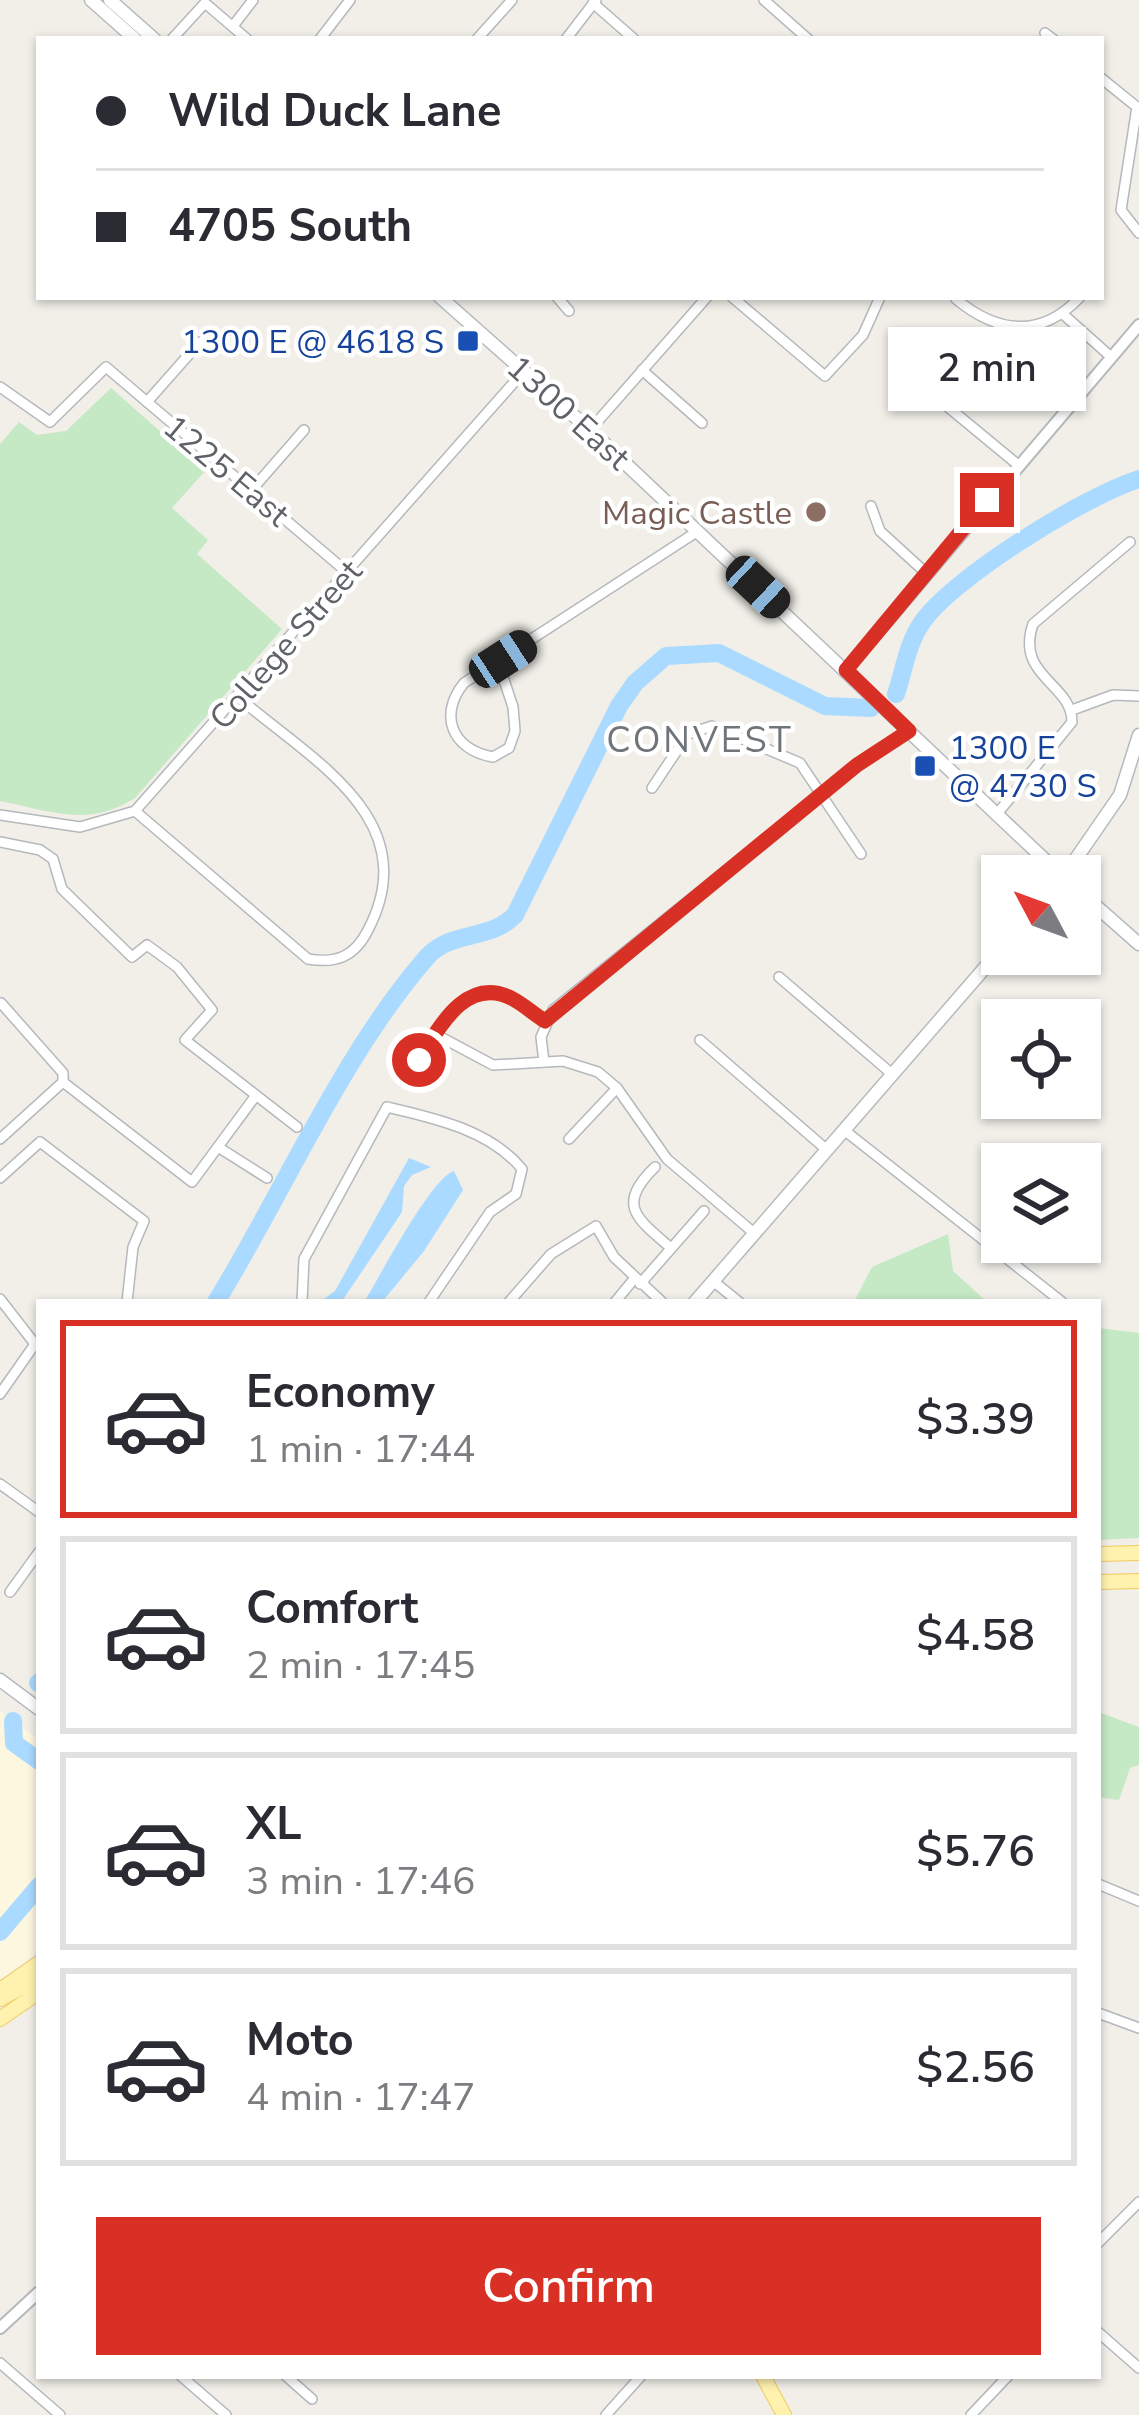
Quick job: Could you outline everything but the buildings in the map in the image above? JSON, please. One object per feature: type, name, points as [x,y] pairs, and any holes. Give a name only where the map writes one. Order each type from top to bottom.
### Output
[{"type":"main road","points":[[91,0],[133,36]]},
{"type":"main road","points":[[110,0],[151,36]]},
{"type":"main road","name":"1300 East","points":[[443,300],[590,430],[1041,855]]},
{"type":"main road","points":[[1078,855],[1120,795],[1139,735]]},
{"type":"main road","points":[[1101,911],[1139,944]]},
{"type":"main road","points":[[698,1299],[981,972]]},
{"type":"main road","points":[[1101,1554],[1139,1553]]},
{"type":"main road","points":[[1101,1582],[1139,1581]]},
{"type":"main road","points":[[0,1680],[36,1707]]},
{"type":"main road","points":[[0,1995],[36,1965]]},
{"type":"main road","points":[[0,1995],[36,1979]]},
{"type":"main road","points":[[0,2020],[36,1994]]},
{"type":"main road","points":[[765,2379],[784,2415]]},
{"type":"street","points":[[232,26],[253,0]]},
{"type":"street","points":[[322,36],[350,0]]},
{"type":"street","points":[[480,36],[512,0]]},
{"type":"street","points":[[764,0],[805,36]]},
{"type":"street","points":[[568,36],[595,2],[631,36]]},
{"type":"street","points":[[175,36],[205,3],[244,36]]},
{"type":"street","points":[[1104,80],[1137,107],[1121,210],[1139,233]]},
{"type":"street","points":[[559,300],[568,311]]},
{"type":"street","points":[[590,430],[704,300]]},
{"type":"street","points":[[736,300],[825,376],[863,335],[879,300]]},
{"type":"street","points":[[957,300],[983,321],[1001,327],[1064,315],[1077,300]]},
{"type":"street","points":[[1064,315],[1110,356]]},
{"type":"street","points":[[846,670],[1139,325]]},
{"type":"street","points":[[147,403],[200,342]]},
{"type":"street","name":"1225 East","points":[[0,387],[29,413],[50,422],[67,412],[106,367],[348,573]]},
{"type":"street","points":[[642,370],[702,423]]},
{"type":"street","name":"College Street","points":[[135,811],[524,371]]},
{"type":"street","points":[[925,388],[1017,464]]},
{"type":"street","points":[[249,493],[304,430]]},
{"type":"street","points":[[871,506],[880,531],[926,573]]},
{"type":"street","points":[[498,662],[515,731],[509,748],[493,757],[460,742],[450,726],[449,707],[464,683],[698,531]]},
{"type":"street","points":[[1072,710],[1037,670],[1030,632],[1037,617],[1130,542]]},
{"type":"street","points":[[1072,710],[1113,695],[1139,696]]},
{"type":"street","points":[[0,814],[80,826],[135,811],[308,959],[346,957],[375,915],[387,867],[374,823],[358,801],[238,697]]},
{"type":"street","points":[[997,814],[1069,727],[1072,710]]},
{"type":"street","points":[[652,788],[688,734],[701,725],[794,759],[825,795],[832,818],[861,854]]},
{"type":"street","points":[[544,1062],[545,1021],[857,765],[909,731]]},
{"type":"street","points":[[0,842],[40,850],[52,859],[62,889],[131,957],[147,945],[177,967],[212,1010],[185,1040],[297,1127]]},
{"type":"street","points":[[779,977],[892,1074]]},
{"type":"street","points":[[419,1060],[456,1006],[486,993],[509,997],[545,1021]]},
{"type":"street","points":[[0,1139],[63,1082],[63,1072],[1,1003]]},
{"type":"street","points":[[435,1034],[493,1065],[544,1062],[589,1067],[617,1088],[667,1160],[754,1233]]},
{"type":"street","points":[[700,1040],[827,1150]]},
{"type":"street","points":[[63,1082],[192,1183],[254,1098]]},
{"type":"street","points":[[569,1139],[617,1088]]},
{"type":"street","points":[[302,1299],[304,1259],[386,1108],[460,1128],[516,1162],[524,1178],[516,1194],[490,1212],[431,1299]]},
{"type":"street","points":[[844,1130],[1058,1299]]},
{"type":"street","points":[[0,1178],[40,1142],[144,1221],[133,1247],[127,1299]]},
{"type":"street","points":[[218,1148],[267,1178]]},
{"type":"street","points":[[655,1167],[635,1186],[632,1201],[639,1220],[671,1248]]},
{"type":"street","points":[[618,1299],[704,1210]]},
{"type":"street","points":[[512,1299],[551,1254],[596,1226],[637,1282],[658,1299]]},
{"type":"street","points":[[713,1281],[735,1299]]},
{"type":"street","points":[[0,1299],[35,1344],[0,1394]]},
{"type":"street","points":[[0,1484],[36,1510]]},
{"type":"street","points":[[10,1592],[36,1556]]},
{"type":"street","points":[[1101,1885],[1139,1901]]},
{"type":"street","points":[[1101,2014],[1139,2028]]},
{"type":"street","points":[[1101,2240],[1139,2202]]},
{"type":"street","points":[[0,2328],[36,2296]]},
{"type":"street","points":[[1101,2335],[1139,2368]]},
{"type":"street","points":[[0,2363],[60,2415]]},
{"type":"street","points":[[185,2379],[226,2415]]},
{"type":"street","points":[[289,2379],[312,2399]]},
{"type":"street","points":[[606,2415],[638,2379]]},
{"type":"street","points":[[971,2415],[1005,2379]]},
{"type":"shaded area","points":[[0,1711],[36,1738],[36,1953],[0,1980]]},
{"type":"green space","points":[[111,388],[205,471],[172,508],[208,540],[197,554],[282,629],[135,798],[101,813],[69,814],[0,801],[0,444],[19,422],[37,435],[66,431]]},
{"type":"green space","points":[[948,1234],[953,1271],[984,1299],[856,1299],[872,1267]]},
{"type":"green space","points":[[1101,1328],[1139,1333],[1139,1538],[1101,1540]]},
{"type":"green space","points":[[1101,1713],[1139,1727],[1139,1765],[1130,1768],[1119,1800],[1101,1797]]},
{"type":"water","points":[[409,1158],[431,1167],[412,1175],[404,1186],[402,1212],[343,1299],[324,1299],[335,1291]]},
{"type":"water","points":[[454,1171],[463,1190],[424,1251],[384,1299],[366,1299],[420,1208]]},
{"type":"waterway","points":[[896,694],[916,632],[960,585],[1055,520],[1139,479]]},
{"type":"waterway","points":[[218,1299],[341,1080],[397,995],[437,949],[494,929],[515,915],[619,706],[635,683],[666,656],[719,653],[825,706],[871,708]]},
{"type":"waterway","points":[[13,1721],[14,1743],[36,1759]]},
{"type":"waterway","points":[[0,1932],[36,1890]]},
{"type":"place","name":"1300 E @ 4618 S","points":[[468,341]]},
{"type":"place","name":"Magic Castle","points":[[816,512]]},
{"type":"place","name":"1300 E @ 4730 S","points":[[925,766]]},
{"type":"district","name":"CONVEST","points":[[700,739]]},
{"type":"route","points":[[419,1060],[450,1013],[474,995],[509,997],[545,1021],[569,996],[806,812],[857,765],[909,731],[846,670],[987,500]]}]
